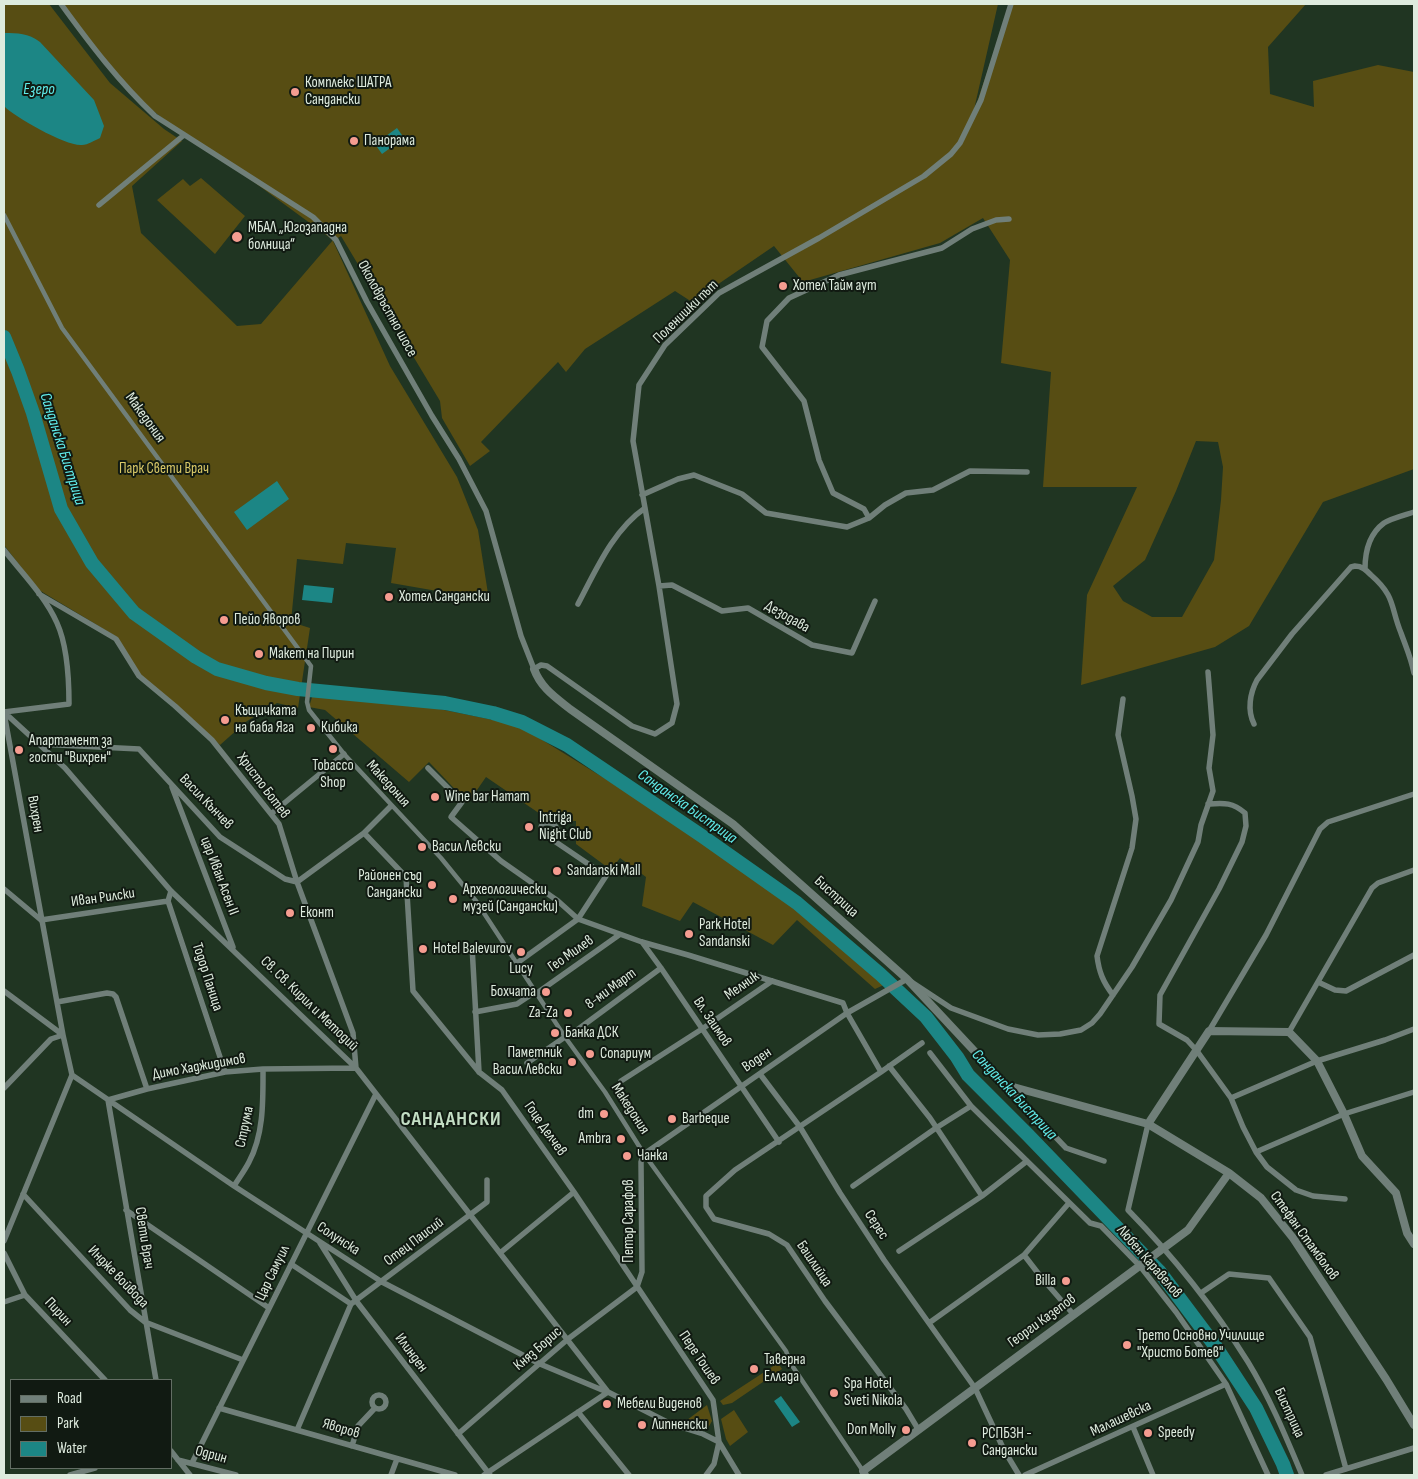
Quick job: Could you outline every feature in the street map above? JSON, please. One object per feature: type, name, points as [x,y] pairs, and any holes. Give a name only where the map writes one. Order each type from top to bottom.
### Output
[{"type":"street","name":"Околовръстно шосе","points":[[61,4],[94,50],[133,95],[155,116],[313,217],[336,240],[367,302],[432,416],[459,459],[486,511],[520,636],[534,669]]},
{"type":"street","name":"Поленишки път","points":[[534,669],[541,665],[548,666],[632,726],[655,734],[672,723],[677,704],[659,586],[633,441],[639,385],[665,345],[719,293],[819,238],[924,176],[951,154],[960,143],[981,100],[1011,4]]},
{"type":"street","points":[[99,205],[184,135]]},
{"type":"street","name":"Македония","points":[[4,215],[62,328],[311,666],[307,702],[309,710],[344,754],[453,872],[476,901],[535,994],[605,1092],[644,1154],[786,1351],[790,1364],[861,1474]]},
{"type":"street","points":[[869,518],[864,508],[833,493],[819,460],[804,401],[762,346],[767,321],[788,298],[839,275],[942,248],[972,229],[996,220],[1009,219]]},
{"type":"street","points":[[642,495],[678,479],[694,475],[742,494],[766,513],[847,527],[869,518],[906,492],[933,490],[970,470],[1027,472]]},
{"type":"street","points":[[578,604],[594,572],[618,534],[630,518],[645,508]]},
{"type":"street","points":[[1365,569],[1365,555],[1372,538],[1384,523],[1414,512]]},
{"type":"street","points":[[4,550],[39,594],[57,623],[69,680],[69,704],[4,713]]},
{"type":"street","points":[[1254,724],[1250,715],[1252,691],[1257,680],[1292,634],[1351,567],[1359,566],[1365,569],[1384,587],[1392,601],[1414,673]]},
{"type":"street","name":"Дезодава","points":[[659,586],[672,585],[722,611],[748,608],[812,645],[852,653],[875,601]]},
{"type":"street","name":"Христо Ботев","points":[[39,594],[116,639],[139,676],[176,706],[212,740],[279,824],[297,882],[353,1033],[356,1068]]},
{"type":"street","name":"Бистрица","points":[[534,669],[546,690],[570,709],[733,824],[904,981],[1066,1148],[1104,1161]]},
{"type":"street","points":[[904,981],[951,1008],[1008,1029],[1038,1035],[1060,1034],[1081,1030],[1092,1024],[1132,967],[1171,900],[1198,842],[1213,791],[1209,768],[1212,735],[1208,672]]},
{"type":"street","points":[[1113,995],[1103,983],[1099,972],[1097,956],[1132,848],[1136,819],[1118,736],[1123,699]]},
{"type":"street","name":"Вихрен","points":[[4,713],[6,741],[72,1075]]},
{"type":"street","name":"Св. Св. Кирил и Методий","points":[[4,713],[65,768],[171,891],[233,948],[356,1068],[608,1392]]},
{"type":"street","name":"Васил Кънчев","points":[[38,744],[139,749],[220,837],[285,879],[297,882]]},
{"type":"street","points":[[271,814],[344,754]]},
{"type":"street","points":[[428,768],[462,802],[451,817],[501,861],[558,901],[578,919],[642,942],[843,1003],[881,1072]]},
{"type":"street","name":"цар Иван Асен II","points":[[170,784],[233,948]]},
{"type":"street","points":[[1148,1124],[1210,1031],[1266,935],[1320,829],[1328,822],[1414,794]]},
{"type":"street","points":[[1208,804],[1236,805],[1245,813],[1246,826],[1242,842],[1219,889],[1160,995],[1159,1024],[1187,1040],[1197,1051],[1231,1098],[1256,1152],[1267,1167],[1296,1190],[1313,1196],[1345,1199]]},
{"type":"street","points":[[297,882],[364,833],[391,806]]},
{"type":"street","name":"Гоце Делчев","points":[[364,833],[406,877],[413,991],[479,1072],[502,1090],[574,1192],[637,1287]]},
{"type":"street","points":[[517,963],[578,919],[606,876],[554,841]]},
{"type":"street","points":[[1289,1032],[1372,888],[1378,883],[1414,870]]},
{"type":"street","points":[[4,889],[41,920]]},
{"type":"street","points":[[168,901],[171,891]]},
{"type":"street","name":"Иван Рилски","points":[[41,920],[168,901]]},
{"type":"street","name":"Тодор Паница","points":[[168,901],[225,1072]]},
{"type":"street","name":"Гео Милев","points":[[475,1012],[517,1004],[535,994],[620,935]]},
{"type":"street","name":"Вл. Заимов","points":[[642,942],[778,1142]]},
{"type":"street","points":[[472,946],[479,1072]]},
{"type":"street","points":[[1318,982],[1335,990],[1346,991],[1414,955]]},
{"type":"street","name":"8-ми Март","points":[[577,1030],[661,968]]},
{"type":"street","name":"Мелник","points":[[621,1081],[772,981]]},
{"type":"street","name":"Воден","points":[[644,1154],[847,1013],[904,981]]},
{"type":"street","points":[[4,991],[63,1035]]},
{"type":"street","points":[[57,1002],[107,992],[113,994],[116,997],[147,1089]]},
{"type":"street","points":[[1231,1098],[1317,1061],[1414,1029]]},
{"type":"street","points":[[1210,1031],[1289,1032],[1317,1061],[1344,1114],[1362,1156],[1396,1193],[1407,1233],[1414,1244]]},
{"type":"street","points":[[4,1088],[52,1039],[63,1035]]},
{"type":"street","points":[[527,1063],[565,1037]]},
{"type":"street","points":[[778,1142],[922,1043]]},
{"type":"street","name":"Любен Каравелов","points":[[930,1053],[971,1106],[1090,1223],[1101,1226],[1140,1266],[1176,1312],[1226,1384],[1268,1475]]},
{"type":"street","points":[[889,1066],[936,1128],[982,1196]]},
{"type":"street","name":"Димо Хаджидимов","points":[[108,1100],[147,1089],[225,1072],[263,1069],[356,1068]]},
{"type":"street","name":"Струма","points":[[234,1186],[250,1161],[257,1138],[263,1110],[263,1069]]},
{"type":"street","name":"Серес","points":[[760,1074],[800,1126],[840,1194],[884,1260],[975,1388],[1004,1450],[1019,1475]]},
{"type":"street","points":[[4,1241],[72,1075]]},
{"type":"street","name":"Солунска","points":[[72,1075],[234,1186],[382,1282],[540,1364],[608,1392],[671,1424],[703,1434],[719,1442]]},
{"type":"street","name":"Стефан Стамболов","points":[[1006,1085],[1148,1124],[1229,1173],[1261,1198],[1293,1238],[1414,1425]]},
{"type":"street","points":[[1256,1152],[1344,1114],[1414,1092]]},
{"type":"street","name":"Цар Самуил","points":[[192,1463],[376,1094]]},
{"type":"street","name":"Свети Врач","points":[[108,1100],[156,1379]]},
{"type":"street","points":[[853,1186],[971,1106]]},
{"type":"street","name":"Бистрица","points":[[1148,1124],[1128,1210],[1201,1294],[1248,1363],[1272,1407],[1302,1475]]},
{"type":"street","name":"Башлийца","points":[[778,1142],[735,1170],[706,1196],[706,1207],[714,1219],[770,1234],[787,1245],[825,1301],[906,1410],[918,1430]]},
{"type":"street","name":"Петър Сарафов","points":[[637,1287],[642,1272],[641,1162],[644,1154]]},
{"type":"street","points":[[899,1251],[982,1196],[1027,1161]]},
{"type":"street","name":"Георги Казепов","points":[[861,1474],[1188,1230],[1229,1173]]},
{"type":"street","name":"Отец Паисий","points":[[354,1303],[487,1202],[487,1180]]},
{"type":"street","points":[[500,1253],[574,1192]]},
{"type":"street","name":"Индже войвода","points":[[23,1194],[130,1310],[145,1322],[243,1360]]},
{"type":"street","points":[[929,1323],[1024,1255],[1070,1203]]},
{"type":"street","points":[[126,1210],[269,1308]]},
{"type":"street","name":"Илинден","points":[[319,1241],[354,1303],[458,1434],[488,1475]]},
{"type":"street","name":"Пирин","points":[[4,1253],[25,1295],[104,1379]]},
{"type":"street","points":[[1024,1255],[1041,1278],[1074,1315]]},
{"type":"street","points":[[291,1264],[354,1303],[297,1430]]},
{"type":"street","points":[[1201,1294],[1229,1274],[1269,1278],[1310,1337],[1346,1469]]},
{"type":"street","name":"Княз Борис","points":[[458,1434],[568,1339],[637,1287]]},
{"type":"street","name":"Пере Тошев","points":[[637,1287],[713,1400],[719,1442],[739,1475]]},
{"type":"street","points":[[4,1302],[25,1295]]},
{"type":"street","name":"Малашевска","points":[[1026,1475],[1226,1384]]},
{"type":"street","points":[[488,1475],[608,1392]]},
{"type":"street","name":"Яворов","points":[[219,1408],[455,1475]]},
{"type":"street","points":[[352,1446],[358,1426],[374,1408]]},
{"type":"street","points":[[578,1412],[629,1475]]},
{"type":"street","points":[[1133,1427],[1153,1475]]},
{"type":"street","points":[[706,1475],[714,1464],[719,1442]]},
{"type":"street","points":[[1326,1475],[1414,1448]]},
{"type":"street","points":[[172,1452],[190,1475]]},
{"type":"street","points":[[391,1475],[397,1459]]},
{"type":"street","name":"Одрин","points":[[178,1460],[236,1475]]},
{"type":"street","points":[[70,1475],[91,1469]]},
{"type":"green space","name":"Парк Свети Врач","points":[[4,4],[49,4],[110,83],[164,129],[182,141],[132,186],[141,233],[237,326],[261,324],[333,240],[228,163],[184,135],[133,95],[61,4],[998,4],[973,114],[1010,4],[1306,4],[1268,47],[1270,94],[1314,107],[1313,81],[1378,65],[1414,72],[1414,469],[1323,502],[1249,626],[1215,647],[1081,685],[1087,595],[1137,487],[1043,487],[1051,372],[1001,363],[1010,260],[983,218],[940,243],[803,282],[774,246],[692,302],[675,291],[585,349],[566,372],[558,362],[481,442],[490,451],[470,466],[442,418],[440,401],[341,236],[333,241],[390,366],[457,477],[478,530],[489,600],[391,583],[396,548],[346,543],[343,564],[297,559],[291,622],[310,628],[298,708],[277,703],[247,721],[220,745],[189,716],[142,678],[117,637],[39,590],[4,545]],"holes":[[[1196,441],[1218,442],[1223,467],[1214,560],[1182,617],[1152,617],[1123,601],[1113,586],[1145,560]]]},
{"type":"green space","points":[[201,178],[245,216],[215,254],[157,200],[183,179],[190,186]]},
{"type":"green space","points":[[313,694],[400,701],[518,725],[672,820],[803,913],[886,984],[875,989],[797,920],[773,945],[693,902],[680,921],[642,906],[646,877],[620,858],[611,870],[576,844],[576,821],[549,820],[486,777],[468,803],[429,762],[409,782],[325,710],[309,707]]},
{"type":"green space","points":[[778,1363],[782,1369],[732,1403],[723,1405],[720,1401]]},
{"type":"green space","points":[[707,1405],[712,1421],[708,1428],[683,1423]]},
{"type":"green space","points":[[734,1410],[748,1432],[730,1446],[726,1439],[721,1419]]},
{"type":"water","name":"Езеро","points":[[4,33],[23,34],[40,42],[94,100],[104,126],[100,138],[82,145],[65,141],[29,124],[4,106]]},
{"type":"water","points":[[397,128],[404,138],[382,154],[375,144]]},
{"type":"water","points":[[277,481],[289,499],[247,530],[234,512]]},
{"type":"water","points":[[304,585],[334,588],[332,603],[302,600]]},
{"type":"water","points":[[781,1396],[800,1422],[792,1427],[774,1401]]},
{"type":"waterway","name":"Санданска Бистрица","points":[[4,337],[33,413],[61,509],[92,563],[134,613],[196,657],[217,669],[266,683],[298,689],[445,703],[493,713],[522,722],[567,745],[797,903],[880,974],[926,1017],[957,1057],[968,1075],[1159,1271],[1216,1347],[1256,1408],[1287,1475]]},
{"type":"place","name":"Комплекс ШАТРА Сандански","points":[[295,92]]},
{"type":"place","name":"Панорама","points":[[354,141]]},
{"type":"place","name":"МБАЛ „Югозападна болница“","points":[[237,237]]},
{"type":"place","name":"Хотел Тайм аут","points":[[783,286]]},
{"type":"place","name":"Хотел Сандански","points":[[389,597]]},
{"type":"place","name":"Пейо Яворов","points":[[224,620]]},
{"type":"place","name":"Макет на Пирин","points":[[259,654]]},
{"type":"place","name":"Къщичката на баба Яга","points":[[225,720]]},
{"type":"place","name":"Кибика","points":[[311,728]]},
{"type":"place","name":"Tobacco Shop","points":[[333,749]]},
{"type":"place","name":"Апартамент за гости \"Вихрен\"","points":[[19,750]]},
{"type":"place","name":"Wine bar Hamam","points":[[435,797]]},
{"type":"place","name":"Intriga Night Club","points":[[529,827]]},
{"type":"place","name":"Васил Левски","points":[[422,847]]},
{"type":"place","name":"Sandanski Mall","points":[[557,871]]},
{"type":"place","name":"Районен съд Сандански","points":[[432,885]]},
{"type":"place","name":"Археологически музей (Сандански)","points":[[453,899]]},
{"type":"place","name":"Еконт","points":[[290,913]]},
{"type":"place","name":"Park Hotel Sandanski","points":[[689,934]]},
{"type":"place","name":"Hotel Balevurov","points":[[423,949]]},
{"type":"place","name":"Lucy","points":[[521,952]]},
{"type":"place","name":"Бохчата","points":[[546,992]]},
{"type":"place","name":"Za-Za","points":[[568,1013]]},
{"type":"place","name":"Банка ДСК","points":[[555,1033]]},
{"type":"place","name":"Сопариум","points":[[590,1054]]},
{"type":"place","name":"Паметник Васил Левски","points":[[572,1062]]},
{"type":"place","name":"dm","points":[[604,1114]]},
{"type":"place","name":"Barbeque","points":[[672,1119]]},
{"type":"place","name":"Ambra","points":[[621,1139]]},
{"type":"place","name":"Чанка","points":[[627,1156]]},
{"type":"place","name":"Billa","points":[[1066,1281]]},
{"type":"place","name":"Трето Основно Училище \"Христо Ботев\"","points":[[1127,1345]]},
{"type":"place","name":"Таверна Еллада","points":[[754,1369]]},
{"type":"place","name":"Spa Hotel Sveti Nikola","points":[[834,1393]]},
{"type":"place","name":"Мебели Виденов","points":[[607,1404]]},
{"type":"place","name":"Липненски","points":[[642,1425]]},
{"type":"place","name":"Don Molly","points":[[906,1430]]},
{"type":"place","name":"Speedy","points":[[1148,1433]]},
{"type":"place","name":"РСПБЗН - Сандански","points":[[972,1443]]},
{"type":"district","name":"САНДАНСКИ","points":[[451,1120]]}]
